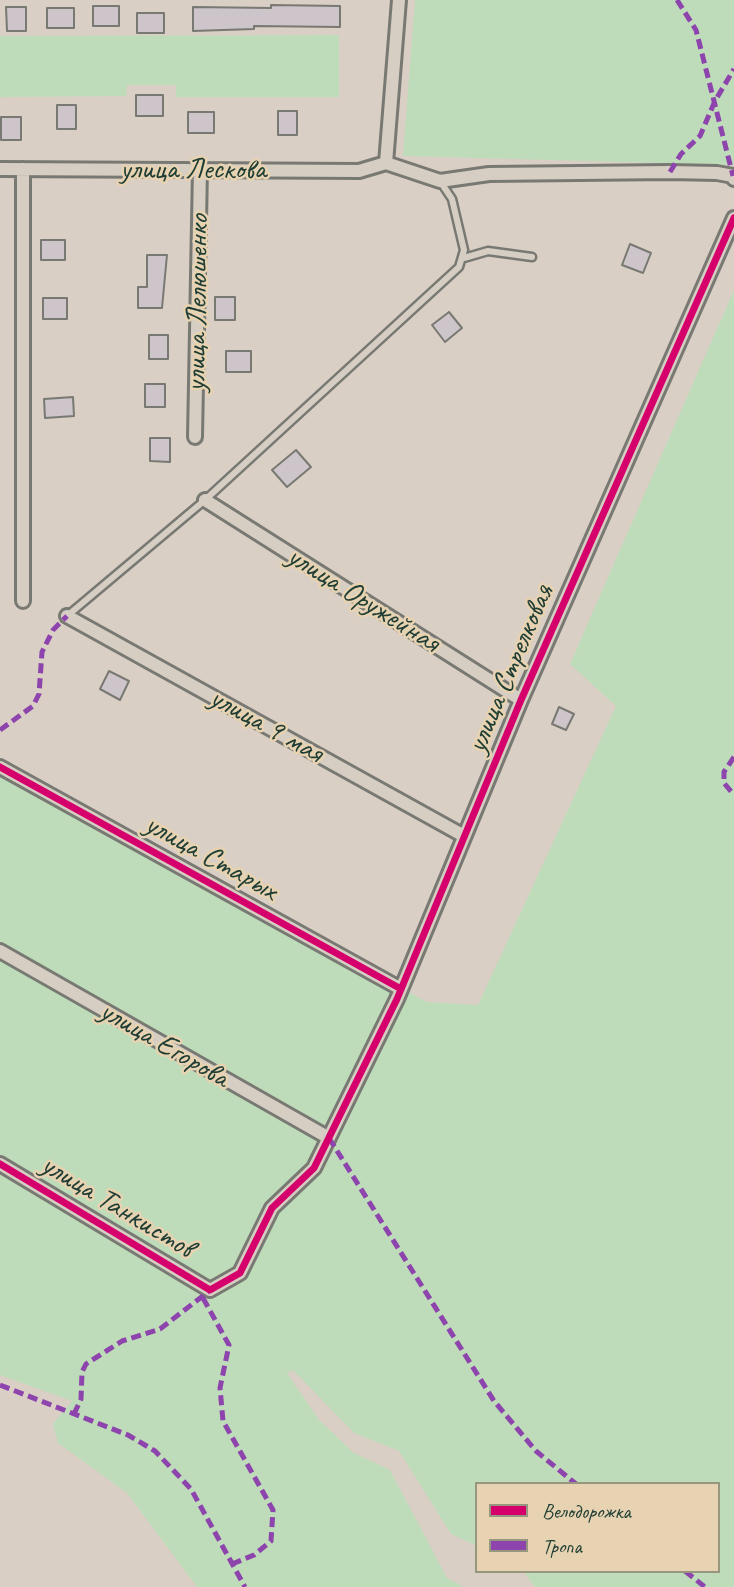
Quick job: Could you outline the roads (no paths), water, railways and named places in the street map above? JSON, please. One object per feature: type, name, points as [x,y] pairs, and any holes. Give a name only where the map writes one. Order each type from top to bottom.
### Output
[{"type":"street","points":[[399,0],[386,163],[440,181],[489,174],[670,172],[718,173],[733,176],[734,179]]},
{"type":"street","name":"улица Лескова","points":[[0,169],[359,171],[386,163]]},
{"type":"street","points":[[23,169],[23,601]]},
{"type":"street","name":"улица Лелюшенко","points":[[195,437],[200,169]]},
{"type":"street","name":"улица Стрелковая","points":[[210,1290],[240,1273],[272,1208],[314,1168],[329,1138],[401,989],[521,700],[734,218]]},
{"type":"street","name":"улица Оружейная","points":[[205,500],[521,700]]},
{"type":"street","name":"улица 9 мая","points":[[67,617],[464,836]]},
{"type":"street","name":"улица Старых","points":[[0,767],[401,989]]},
{"type":"street","name":"улица Егорова","points":[[0,951],[329,1138]]},
{"type":"street","name":"улица Танкистов","points":[[0,1164],[210,1290]]},
{"type":"lane","points":[[67,617],[205,500],[459,267],[464,258],[452,199],[440,181]]},
{"type":"lane","points":[[464,258],[488,251],[532,257]]}]
